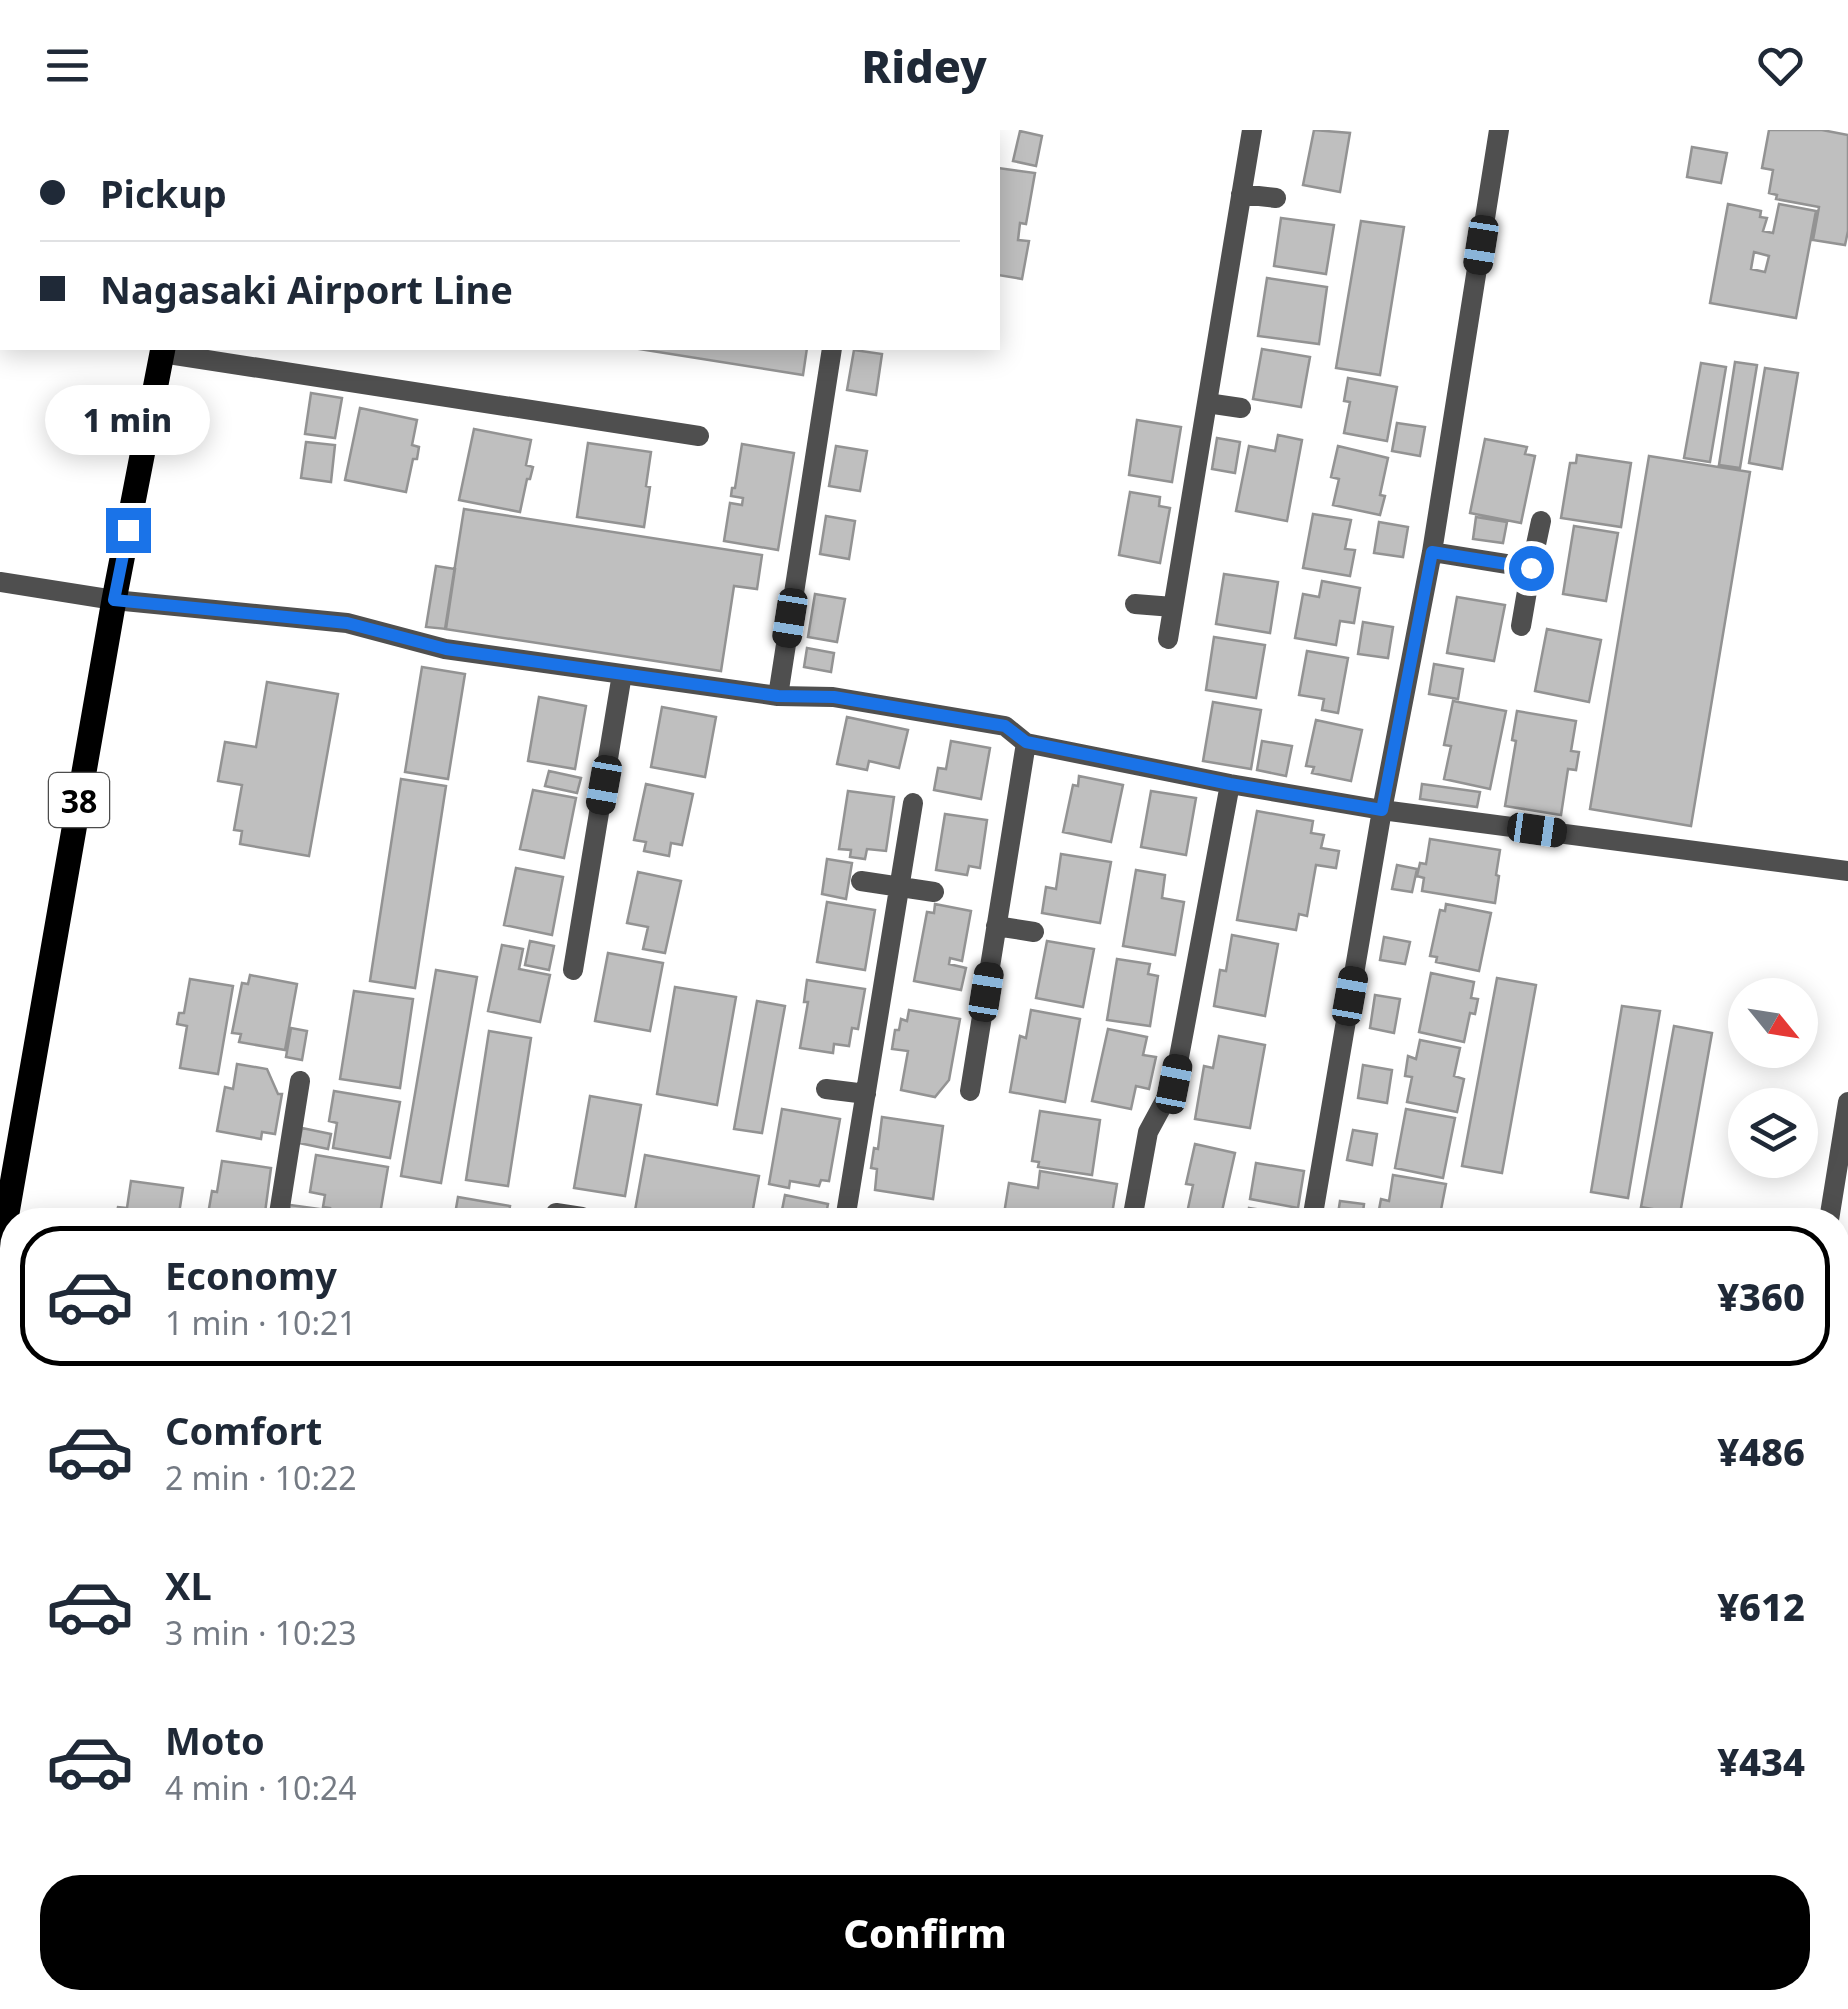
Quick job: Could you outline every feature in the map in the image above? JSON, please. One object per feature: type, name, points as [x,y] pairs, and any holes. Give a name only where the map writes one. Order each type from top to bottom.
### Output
[{"type":"main road","name":"38","points":[[8,1208],[114,600],[163,350]]},
{"type":"street","points":[[1168,638],[1252,130]]},
{"type":"street","points":[[1314,1208],[1382,810],[1432,552],[1499,130]]},
{"type":"street","points":[[1241,194],[1276,198]]},
{"type":"street","points":[[163,350],[699,436]]},
{"type":"street","points":[[778,696],[832,350]]},
{"type":"street","points":[[1207,403],[1241,408]]},
{"type":"street","points":[[1521,626],[1541,521]]},
{"type":"street","points":[[1432,552],[1531,568]]},
{"type":"street","points":[[0,582],[114,600],[347,623],[446,649],[778,696],[834,697],[1005,726],[1026,742],[1382,810],[1848,870]]},
{"type":"street","points":[[1135,604],[1173,607]]},
{"type":"street","points":[[573,970],[622,674]]},
{"type":"street","points":[[970,1091],[1026,742]]},
{"type":"street","points":[[1134,1208],[1148,1132],[1174,1084],[1230,784]]},
{"type":"street","points":[[847,1208],[913,803]]},
{"type":"street","points":[[861,881],[934,892]]},
{"type":"street","points":[[996,926],[1034,932]]},
{"type":"street","points":[[280,1208],[300,1081]]},
{"type":"street","points":[[826,1089],[866,1094]]},
{"type":"street","points":[[1840,1197],[1848,1102]]},
{"type":"building","points":[[1314,130],[1350,133],[1340,192],[1303,185]]},
{"type":"building","points":[[1769,130],[1822,130],[1848,135],[1845,245],[1813,240],[1819,207],[1776,199],[1777,195],[1769,193],[1773,170],[1762,168]]},
{"type":"building","points":[[1020,131],[1042,136],[1036,166],[1013,161]]},
{"type":"building","points":[[1692,147],[1727,153],[1721,183],[1687,177]]},
{"type":"building","points":[[1000,168],[1035,173],[1026,224],[1020,223],[1018,240],[1029,241],[1022,279],[1000,275]]},
{"type":"building","points":[[1728,204],[1761,211],[1760,217],[1767,218],[1763,231],[1773,233],[1779,204],[1816,211],[1796,318],[1710,303]],"holes":[[[1754,252],[1769,256],[1765,272],[1751,269]]]},
{"type":"building","points":[[1281,218],[1334,225],[1326,274],[1274,266]]},
{"type":"building","points":[[1361,221],[1404,227],[1380,375],[1336,368]]},
{"type":"building","points":[[1267,278],[1327,287],[1319,344],[1258,336]]},
{"type":"building","points":[[1262,349],[1310,357],[1301,407],[1253,399]]},
{"type":"building","points":[[646,350],[807,350],[803,375]]},
{"type":"building","points":[[854,350],[882,354],[876,395],[847,390]]},
{"type":"building","points":[[1735,362],[1757,365],[1740,468],[1719,465]]},
{"type":"building","points":[[1701,363],[1726,367],[1710,462],[1684,458]]},
{"type":"building","points":[[1765,368],[1798,373],[1782,469],[1749,463]]},
{"type":"building","points":[[1348,378],[1397,387],[1387,441],[1344,433],[1350,402],[1344,401]]},
{"type":"building","points":[[311,393],[342,398],[335,438],[305,434]]},
{"type":"building","points":[[360,408],[417,420],[412,445],[419,447],[406,492],[345,480]]},
{"type":"building","points":[[1137,420],[1181,427],[1172,482],[1129,475]]},
{"type":"building","points":[[1397,423],[1425,427],[1420,456],[1392,451]]},
{"type":"building","points":[[474,429],[531,440],[526,465],[533,467],[520,512],[459,500]]},
{"type":"building","points":[[1278,435],[1302,440],[1287,521],[1236,511],[1249,446],[1275,451]]},
{"type":"building","points":[[1217,438],[1240,442],[1235,473],[1212,469]]},
{"type":"building","points":[[1485,439],[1527,447],[1525,454],[1535,456],[1521,523],[1470,513]]},
{"type":"building","points":[[306,442],[335,445],[331,482],[301,478]]},
{"type":"building","points":[[588,443],[651,452],[644,527],[577,517]]},
{"type":"building","points":[[742,444],[794,453],[778,550],[724,541],[730,503],[742,505],[743,498],[731,496]]},
{"type":"building","points":[[836,446],[867,451],[860,491],[829,486]]},
{"type":"building","points":[[1338,446],[1388,458],[1380,515],[1333,505],[1339,479],[1331,477]]},
{"type":"building","points":[[1577,455],[1631,463],[1621,527],[1561,518],[1570,463],[1576,463]]},
{"type":"building","points":[[1649,456],[1750,472],[1691,826],[1590,809]]},
{"type":"building","points":[[1130,492],[1160,497],[1159,506],[1170,508],[1160,563],[1119,555]]},
{"type":"building","points":[[464,509],[762,555],[757,589],[734,586],[721,671],[445,629]]},
{"type":"building","points":[[1313,514],[1351,520],[1345,549],[1355,550],[1350,576],[1303,568]]},
{"type":"building","points":[[826,516],[855,521],[849,559],[820,554]]},
{"type":"building","points":[[1476,517],[1507,522],[1503,543],[1473,539]]},
{"type":"building","points":[[1379,522],[1408,527],[1403,557],[1374,553]]},
{"type":"building","points":[[1574,526],[1618,533],[1606,601],[1563,594]]},
{"type":"building","points":[[436,566],[455,569],[446,629],[426,627]]},
{"type":"building","points":[[1224,574],[1278,582],[1270,633],[1216,624]]},
{"type":"building","points":[[1322,581],[1360,588],[1354,623],[1340,621],[1336,645],[1295,638],[1303,594],[1319,597]]},
{"type":"building","points":[[815,594],[845,599],[837,642],[808,637]]},
{"type":"building","points":[[1457,597],[1505,605],[1494,661],[1447,653]]},
{"type":"building","points":[[1363,622],[1393,627],[1388,658],[1358,654]]},
{"type":"building","points":[[1547,629],[1601,640],[1589,702],[1535,691]]},
{"type":"building","points":[[1214,637],[1265,645],[1256,698],[1206,690]]},
{"type":"building","points":[[807,648],[834,653],[831,672],[804,667]]},
{"type":"building","points":[[1307,651],[1348,658],[1338,713],[1322,710],[1324,699],[1299,695]]},
{"type":"building","points":[[1434,664],[1463,669],[1458,699],[1429,694]]},
{"type":"building","points":[[422,667],[465,674],[448,779],[405,772]]},
{"type":"building","points":[[267,682],[338,694],[309,856],[240,844],[242,831],[234,830],[242,785],[218,781],[225,742],[256,747]]},
{"type":"building","points":[[539,697],[586,706],[575,769],[528,761]]},
{"type":"building","points":[[1453,701],[1506,711],[1490,789],[1444,779],[1451,746],[1444,745]]},
{"type":"building","points":[[1213,702],[1261,710],[1251,769],[1203,761]]},
{"type":"building","points":[[662,707],[716,717],[705,777],[651,767]]},
{"type":"building","points":[[1517,711],[1576,721],[1571,751],[1579,752],[1576,770],[1568,769],[1561,815],[1505,806]]},
{"type":"building","points":[[847,717],[908,730],[899,768],[869,761],[867,770],[837,764]]},
{"type":"building","points":[[1316,720],[1362,730],[1351,781],[1312,773],[1314,767],[1306,766]]},
{"type":"building","points":[[951,741],[990,748],[981,799],[934,790],[938,768],[946,769]]},
{"type":"building","points":[[1262,741],[1292,746],[1286,776],[1257,770]]},
{"type":"building","points":[[549,771],[581,778],[577,793],[545,786]]},
{"type":"building","points":[[1079,776],[1123,785],[1111,842],[1063,832],[1073,785],[1078,786]]},
{"type":"building","points":[[401,779],[446,786],[415,988],[370,981]]},
{"type":"building","points":[[646,784],[693,794],[682,845],[671,843],[669,856],[644,851],[646,842],[634,840]]},
{"type":"building","points":[[1422,784],[1480,792],[1477,807],[1420,799]]},
{"type":"building","points":[[533,790],[576,798],[564,858],[520,849]]},
{"type":"building","points":[[848,791],[894,797],[886,851],[867,849],[865,859],[850,857],[851,850],[839,849]]},
{"type":"building","points":[[1151,791],[1196,798],[1186,855],[1141,847]]},
{"type":"building","points":[[1257,811],[1313,821],[1311,833],[1324,835],[1321,848],[1339,851],[1336,868],[1316,865],[1307,916],[1299,914],[1296,930],[1237,920]]},
{"type":"building","points":[[945,814],[987,820],[980,868],[969,866],[967,875],[936,870]]},
{"type":"building","points":[[1430,839],[1500,850],[1495,903],[1422,891],[1424,878],[1417,876],[1420,863],[1426,864]]},
{"type":"building","points":[[1061,854],[1111,862],[1100,923],[1042,913],[1046,887],[1056,889]]},
{"type":"building","points":[[827,859],[852,863],[846,899],[822,894]]},
{"type":"building","points":[[1397,865],[1417,869],[1412,892],[1392,889]]},
{"type":"building","points":[[516,868],[563,877],[552,935],[504,925]]},
{"type":"building","points":[[1136,870],[1165,875],[1162,898],[1184,902],[1175,955],[1123,946]]},
{"type":"building","points":[[638,872],[681,881],[665,953],[643,949],[648,927],[627,923]]},
{"type":"building","points":[[827,902],[875,910],[865,970],[817,962]]},
{"type":"building","points":[[935,904],[971,911],[962,961],[950,958],[949,964],[966,968],[961,990],[914,981],[927,912],[934,913]]},
{"type":"building","points":[[1446,904],[1491,913],[1479,971],[1436,962],[1437,957],[1430,956],[1440,910],[1445,911]]},
{"type":"building","points":[[1232,935],[1278,944],[1265,1016],[1214,1006],[1220,970],[1226,971]]},
{"type":"building","points":[[1384,937],[1410,942],[1405,964],[1380,960]]},
{"type":"building","points":[[530,941],[554,946],[549,970],[525,965]]},
{"type":"building","points":[[1047,941],[1094,949],[1083,1007],[1036,998]]},
{"type":"building","points":[[502,945],[523,949],[519,969],[550,975],[540,1022],[488,1011]]},
{"type":"building","points":[[608,953],[663,963],[650,1031],[595,1021]]},
{"type":"building","points":[[1117,959],[1150,964],[1148,974],[1158,976],[1150,1026],[1107,1020]]},
{"type":"building","points":[[436,970],[477,977],[441,1183],[401,1176]]},
{"type":"building","points":[[1431,973],[1474,982],[1471,998],[1478,999],[1475,1014],[1470,1013],[1464,1042],[1419,1032]]},
{"type":"building","points":[[250,975],[297,984],[285,1050],[239,1042],[241,1034],[232,1033],[242,983],[248,984]]},
{"type":"building","points":[[1497,978],[1536,985],[1502,1173],[1462,1166]]},
{"type":"building","points":[[190,979],[233,986],[218,1074],[180,1068],[187,1026],[177,1024],[179,1013],[184,1013]]},
{"type":"building","points":[[807,980],[865,989],[858,1029],[852,1028],[849,1046],[834,1044],[833,1053],[800,1048],[808,1002],[804,1002]]},
{"type":"building","points":[[675,987],[736,997],[717,1105],[657,1094]]},
{"type":"building","points":[[354,991],[413,999],[400,1088],[340,1079]]},
{"type":"building","points":[[1375,995],[1400,999],[1394,1033],[1370,1028]]},
{"type":"building","points":[[757,1001],[785,1006],[762,1133],[734,1129]]},
{"type":"building","points":[[1622,1006],[1660,1011],[1628,1198],[1591,1192]]},
{"type":"building","points":[[909,1010],[960,1019],[949,1080],[935,1097],[901,1090],[908,1051],[892,1049],[895,1030],[899,1030],[901,1019],[907,1021]]},
{"type":"building","points":[[1031,1010],[1080,1019],[1065,1102],[1010,1092],[1020,1036],[1026,1038]]},
{"type":"building","points":[[1674,1026],[1712,1033],[1681,1208],[1641,1207]]},
{"type":"building","points":[[291,1028],[307,1031],[302,1060],[286,1057]]},
{"type":"building","points":[[1108,1029],[1147,1037],[1143,1055],[1156,1057],[1149,1089],[1136,1086],[1131,1109],[1092,1101]]},
{"type":"building","points":[[489,1031],[531,1038],[508,1186],[466,1180]]},
{"type":"building","points":[[1219,1036],[1265,1045],[1250,1128],[1195,1119],[1204,1066],[1213,1068]]},
{"type":"building","points":[[1420,1040],[1460,1048],[1454,1076],[1464,1079],[1457,1112],[1407,1102],[1412,1077],[1405,1076],[1408,1056],[1416,1059]]},
{"type":"building","points":[[237,1064],[267,1069],[278,1094],[282,1094],[275,1134],[262,1132],[261,1139],[217,1131],[225,1087],[233,1089]]},
{"type":"building","points":[[1363,1065],[1392,1070],[1387,1103],[1358,1098]]},
{"type":"building","points":[[334,1091],[400,1102],[390,1158],[333,1148],[337,1123],[329,1121]]},
{"type":"building","points":[[590,1096],[641,1105],[625,1196],[574,1188]]},
{"type":"building","points":[[782,1109],[840,1119],[829,1181],[821,1180],[819,1186],[790,1181],[789,1188],[769,1184]]},
{"type":"building","points":[[1406,1109],[1455,1118],[1443,1178],[1395,1168]]},
{"type":"building","points":[[1040,1111],[1100,1120],[1092,1175],[1038,1167],[1039,1162],[1032,1161]]},
{"type":"building","points":[[882,1117],[943,1126],[933,1199],[875,1190],[877,1169],[871,1168]]},
{"type":"building","points":[[302,1128],[331,1134],[328,1149],[299,1143]]},
{"type":"building","points":[[1353,1130],[1377,1134],[1372,1165],[1347,1160]]},
{"type":"building","points":[[1195,1144],[1235,1153],[1223,1208],[1188,1208],[1193,1185],[1186,1184]]},
{"type":"building","points":[[316,1155],[388,1167],[381,1208],[323,1207],[325,1195],[310,1192]]},
{"type":"building","points":[[645,1155],[759,1176],[753,1208],[635,1208]]},
{"type":"building","points":[[222,1161],[271,1168],[266,1208],[209,1208],[212,1191],[217,1192]]},
{"type":"building","points":[[1256,1163],[1304,1171],[1298,1208],[1250,1199]]},
{"type":"building","points":[[1040,1171],[1117,1184],[1113,1208],[1005,1208],[1009,1183],[1038,1188]]},
{"type":"building","points":[[1393,1175],[1446,1184],[1441,1208],[1379,1208],[1381,1199],[1389,1201]]},
{"type":"building","points":[[131,1181],[183,1188],[180,1208],[127,1208]]},
{"type":"building","points":[[785,1195],[828,1204],[827,1208],[782,1208]]},
{"type":"building","points":[[458,1197],[510,1206],[510,1208],[456,1208]]},
{"type":"building","points":[[1340,1201],[1364,1204],[1364,1208],[1339,1208]]},
{"type":"route","points":[[128,530],[114,600],[347,623],[446,649],[778,696],[834,697],[1005,726],[1026,742],[1382,810],[1432,552],[1531,568]]}]
